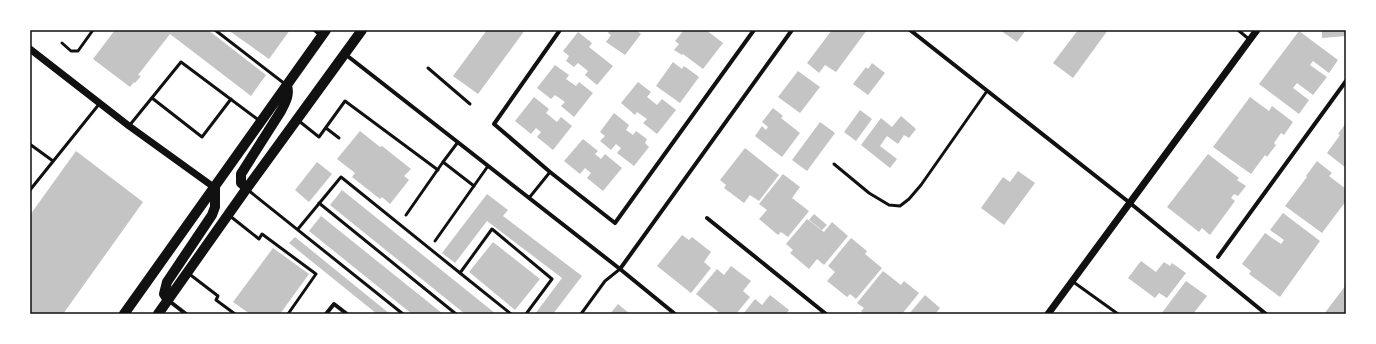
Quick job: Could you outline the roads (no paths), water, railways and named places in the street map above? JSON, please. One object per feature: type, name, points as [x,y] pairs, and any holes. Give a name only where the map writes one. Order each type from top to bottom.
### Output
[{"type":"main road","points":[[158,314],[247,188],[362,30]]},
{"type":"main road","points":[[124,314],[287,86],[321,32]]},
{"type":"main road","points":[[247,188],[241,183],[242,174],[287,100],[289,91],[287,86]]},
{"type":"main road","points":[[168,300],[164,294],[167,282],[212,215],[215,207],[215,188]]},
{"type":"street","points":[[560,30],[494,124],[550,172],[615,223],[754,30]]},
{"type":"street","points":[[620,269],[792,30]]},
{"type":"street","points":[[910,30],[1130,203],[1266,314]]},
{"type":"street","points":[[1048,314],[1257,30]]},
{"type":"street","points":[[30,49],[129,126],[215,188]]},
{"type":"street","points":[[345,54],[620,269],[675,314]]},
{"type":"street","points":[[1218,257],[1346,81]]},
{"type":"street","points":[[708,218],[826,314]]},
{"type":"street","points":[[168,300],[186,314]]},
{"type":"street","points":[[326,314],[334,304],[347,314]]},
{"type":"lane","points":[[62,43],[71,51],[78,51],[93,30]]},
{"type":"lane","points":[[215,30],[287,86]]},
{"type":"lane","points":[[1238,30],[1250,40]]},
{"type":"lane","points":[[129,126],[181,62],[261,122]]},
{"type":"lane","points":[[428,68],[470,104]]},
{"type":"lane","points":[[834,164],[876,197],[889,205],[900,206],[921,185],[987,91]]},
{"type":"lane","points":[[152,98],[202,137],[231,99]]},
{"type":"lane","points":[[297,120],[319,137],[345,101],[438,170]]},
{"type":"lane","points":[[30,190],[100,103]]},
{"type":"lane","points":[[326,128],[339,138]]},
{"type":"lane","points":[[406,215],[458,142]]},
{"type":"lane","points":[[31,146],[53,161]]},
{"type":"lane","points":[[443,162],[474,186]]},
{"type":"lane","points":[[436,241],[488,166]]},
{"type":"lane","points":[[528,198],[550,172]]},
{"type":"lane","points":[[298,229],[340,177],[511,314]]},
{"type":"lane","points":[[247,188],[403,314]]},
{"type":"lane","points":[[319,203],[456,314]]},
{"type":"lane","points":[[228,215],[259,239],[262,234],[316,274],[288,314]]},
{"type":"lane","points":[[460,273],[492,229],[552,279],[526,314]]},
{"type":"lane","points":[[581,314],[605,282],[620,269]]},
{"type":"lane","points":[[187,272],[218,296],[216,300],[235,314]]},
{"type":"lane","points":[[1072,281],[1118,314]]}]
